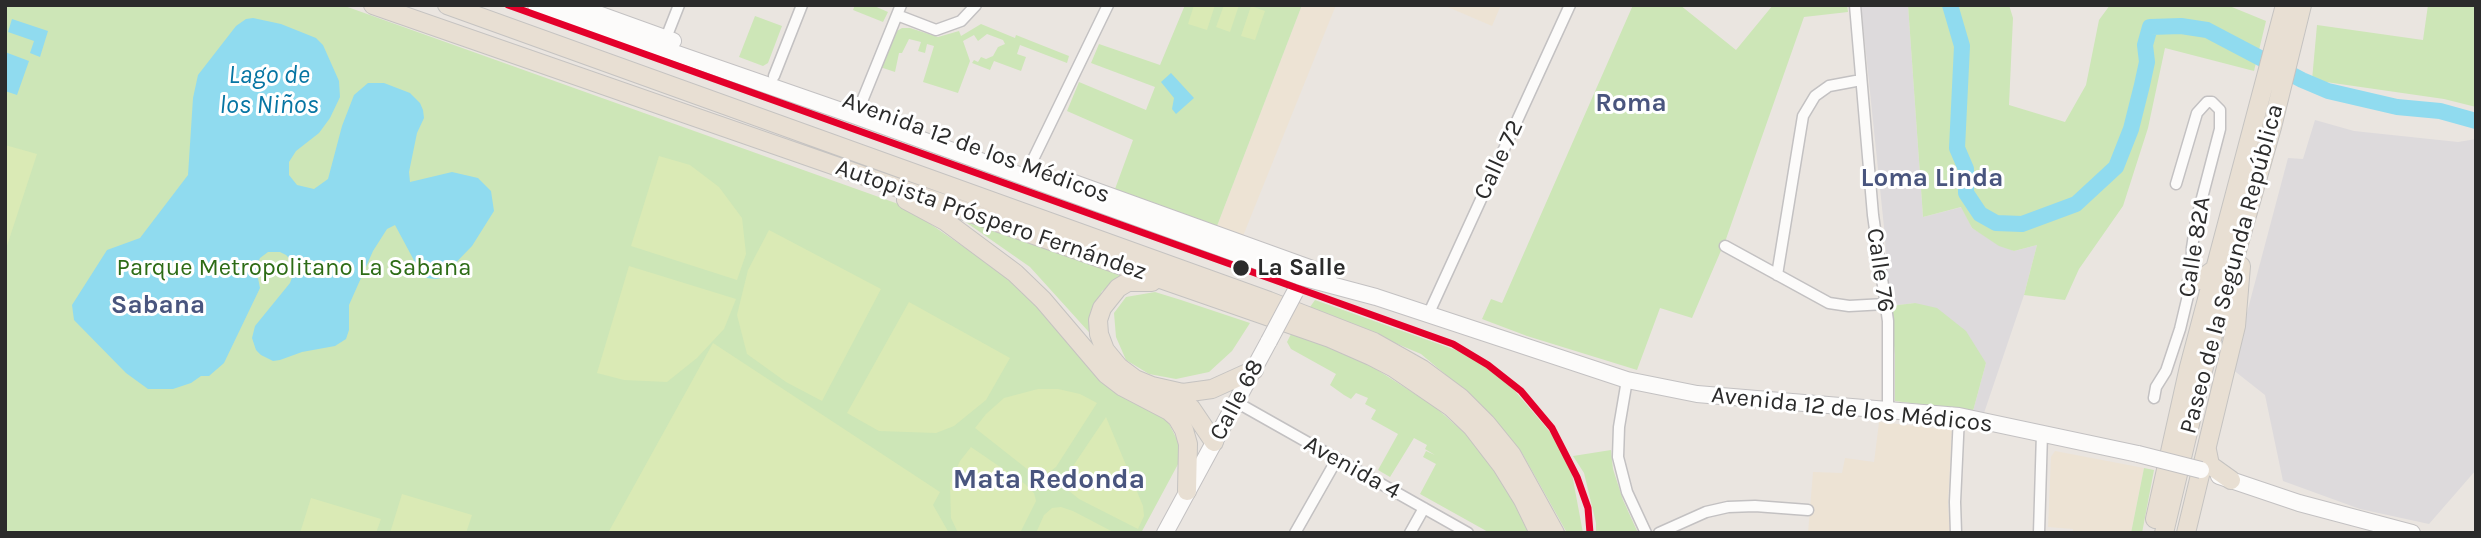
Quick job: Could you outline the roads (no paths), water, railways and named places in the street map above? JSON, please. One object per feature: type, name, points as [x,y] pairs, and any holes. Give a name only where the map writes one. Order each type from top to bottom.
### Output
[{"type":"highway","name":"Autopista Próspero Fernández","points":[[373,5],[1331,338],[1371,356],[1394,368],[1451,407],[1472,427],[1502,466],[1539,533]]},
{"type":"highway","name":"Autopista Próspero Fernández","points":[[447,5],[1269,301],[1397,354],[1461,398],[1486,423],[1512,455],[1555,533]]},
{"type":"highway","name":"Paseo de la Segunda República","points":[[2152,533],[2189,367],[2216,268],[2263,125],[2292,12]]},
{"type":"highway","points":[[548,65],[568,65],[610,78],[616,70],[609,62]]},
{"type":"highway","name":"Paseo de la Segunda República","points":[[2164,533],[2202,374],[2245,222],[2263,125]]},
{"type":"highway","points":[[803,155],[906,200],[945,221],[1015,273],[1043,300],[1105,374],[1177,418],[1188,444],[1187,491]]},
{"type":"highway","points":[[2186,533],[2236,326],[2245,222]]},
{"type":"highway","points":[[2191,283],[2202,279],[2216,268]]},
{"type":"highway","points":[[1210,297],[1150,281],[1139,281],[1118,288],[1102,308],[1098,320],[1099,334],[1105,350],[1119,367],[1136,379],[1180,398],[1200,418],[1214,442]]},
{"type":"highway","points":[[1168,391],[1183,393],[1212,389],[1254,370]]},
{"type":"highway","points":[[2207,445],[2210,465],[2231,480]]},
{"type":"main road","name":"Avenida 12 de los Médicos","points":[[536,5],[858,111],[1028,172],[1301,278],[1376,297],[1627,380],[1697,394],[1959,416],[2201,470],[2299,503],[2404,532]]},
{"type":"main road","name":"Avenida 12 de los Médicos","points":[[573,5],[774,76],[858,111]]},
{"type":"main road","name":"Avenida 12 de los Médicos","points":[[1301,278],[1324,272],[1376,297]]},
{"type":"main road","name":"Calle 68","points":[[1165,533],[1301,278]]},
{"type":"street","points":[[666,38],[679,5]]},
{"type":"street","points":[[774,76],[802,5]]},
{"type":"street","points":[[858,111],[899,10],[936,30],[955,25],[976,5]]},
{"type":"street","points":[[1028,172],[1108,5]]},
{"type":"street","name":"Calle 72","points":[[1428,315],[1570,5]]},
{"type":"street","name":"Calle 76","points":[[1855,5],[1873,215],[1888,321],[1888,410]]},
{"type":"street","points":[[1777,275],[1803,116],[1815,96],[1829,86],[1861,80]]},
{"type":"street","name":"Calle 82A","points":[[2154,398],[2180,329],[2191,283],[2196,221],[2220,130],[2220,110],[2217,105],[2207,102],[2197,113],[2176,184]]},
{"type":"street","points":[[1725,246],[1829,303],[1885,304]]},
{"type":"street","points":[[1627,380],[1619,427],[1618,457],[1627,492],[1646,533]]},
{"type":"street","name":"Avenida 4","points":[[1236,402],[1468,533]]},
{"type":"street","points":[[1956,533],[1959,416]]},
{"type":"street","points":[[2039,533],[2042,433]]},
{"type":"street","points":[[1295,533],[1337,459]]},
{"type":"street","points":[[1659,533],[1706,512],[1728,507],[1808,510]]},
{"type":"street","points":[[1410,533],[1424,508]]},
{"type":"water","name":"Lago de los Niños","points":[[253,18],[281,24],[316,38],[323,45],[339,81],[340,97],[330,118],[319,133],[296,151],[289,162],[289,175],[297,185],[314,189],[328,179],[342,126],[354,95],[368,83],[384,83],[410,93],[423,110],[424,118],[417,133],[409,172],[410,182],[452,172],[478,178],[491,191],[494,211],[472,246],[441,278],[426,278],[395,225],[387,229],[373,251],[349,305],[349,330],[346,339],[335,346],[273,361],[256,350],[252,338],[255,326],[290,283],[294,272],[293,262],[286,255],[268,252],[260,258],[256,268],[260,288],[224,363],[209,376],[201,376],[191,383],[173,389],[148,389],[126,373],[74,320],[72,305],[107,250],[140,238],[188,175],[193,98],[198,75],[236,26]]},
{"type":"water","points":[[12,19],[48,31],[40,57],[30,53],[34,41],[8,32]]},
{"type":"water","points":[[5,52],[29,61],[17,95],[5,91]]},
{"type":"water","points":[[1171,73],[1194,98],[1176,114],[1172,109],[1174,98],[1161,82]]},
{"type":"waterway","points":[[1950,5],[1962,46],[1957,148],[1966,169],[1966,193],[1980,214],[1996,223],[2022,224],[2076,204],[2116,167],[2131,129],[2142,85],[2147,62],[2145,45],[2150,27],[2181,26],[2207,30],[2328,91],[2397,107],[2440,111],[2476,121]]},
{"type":"place","name":"La Salle","points":[[1241,268]]},
{"type":"district","name":"Roma","points":[[1631,104]]},
{"type":"district","name":"Loma Linda","points":[[1932,179]]},
{"type":"district","name":"Sabana","points":[[158,306]]},
{"type":"district","name":"Mata Redonda","points":[[1049,480]]},
{"type":"park label","name":"Parque Metropolitano La Sabana","points":[[294,268]]}]
